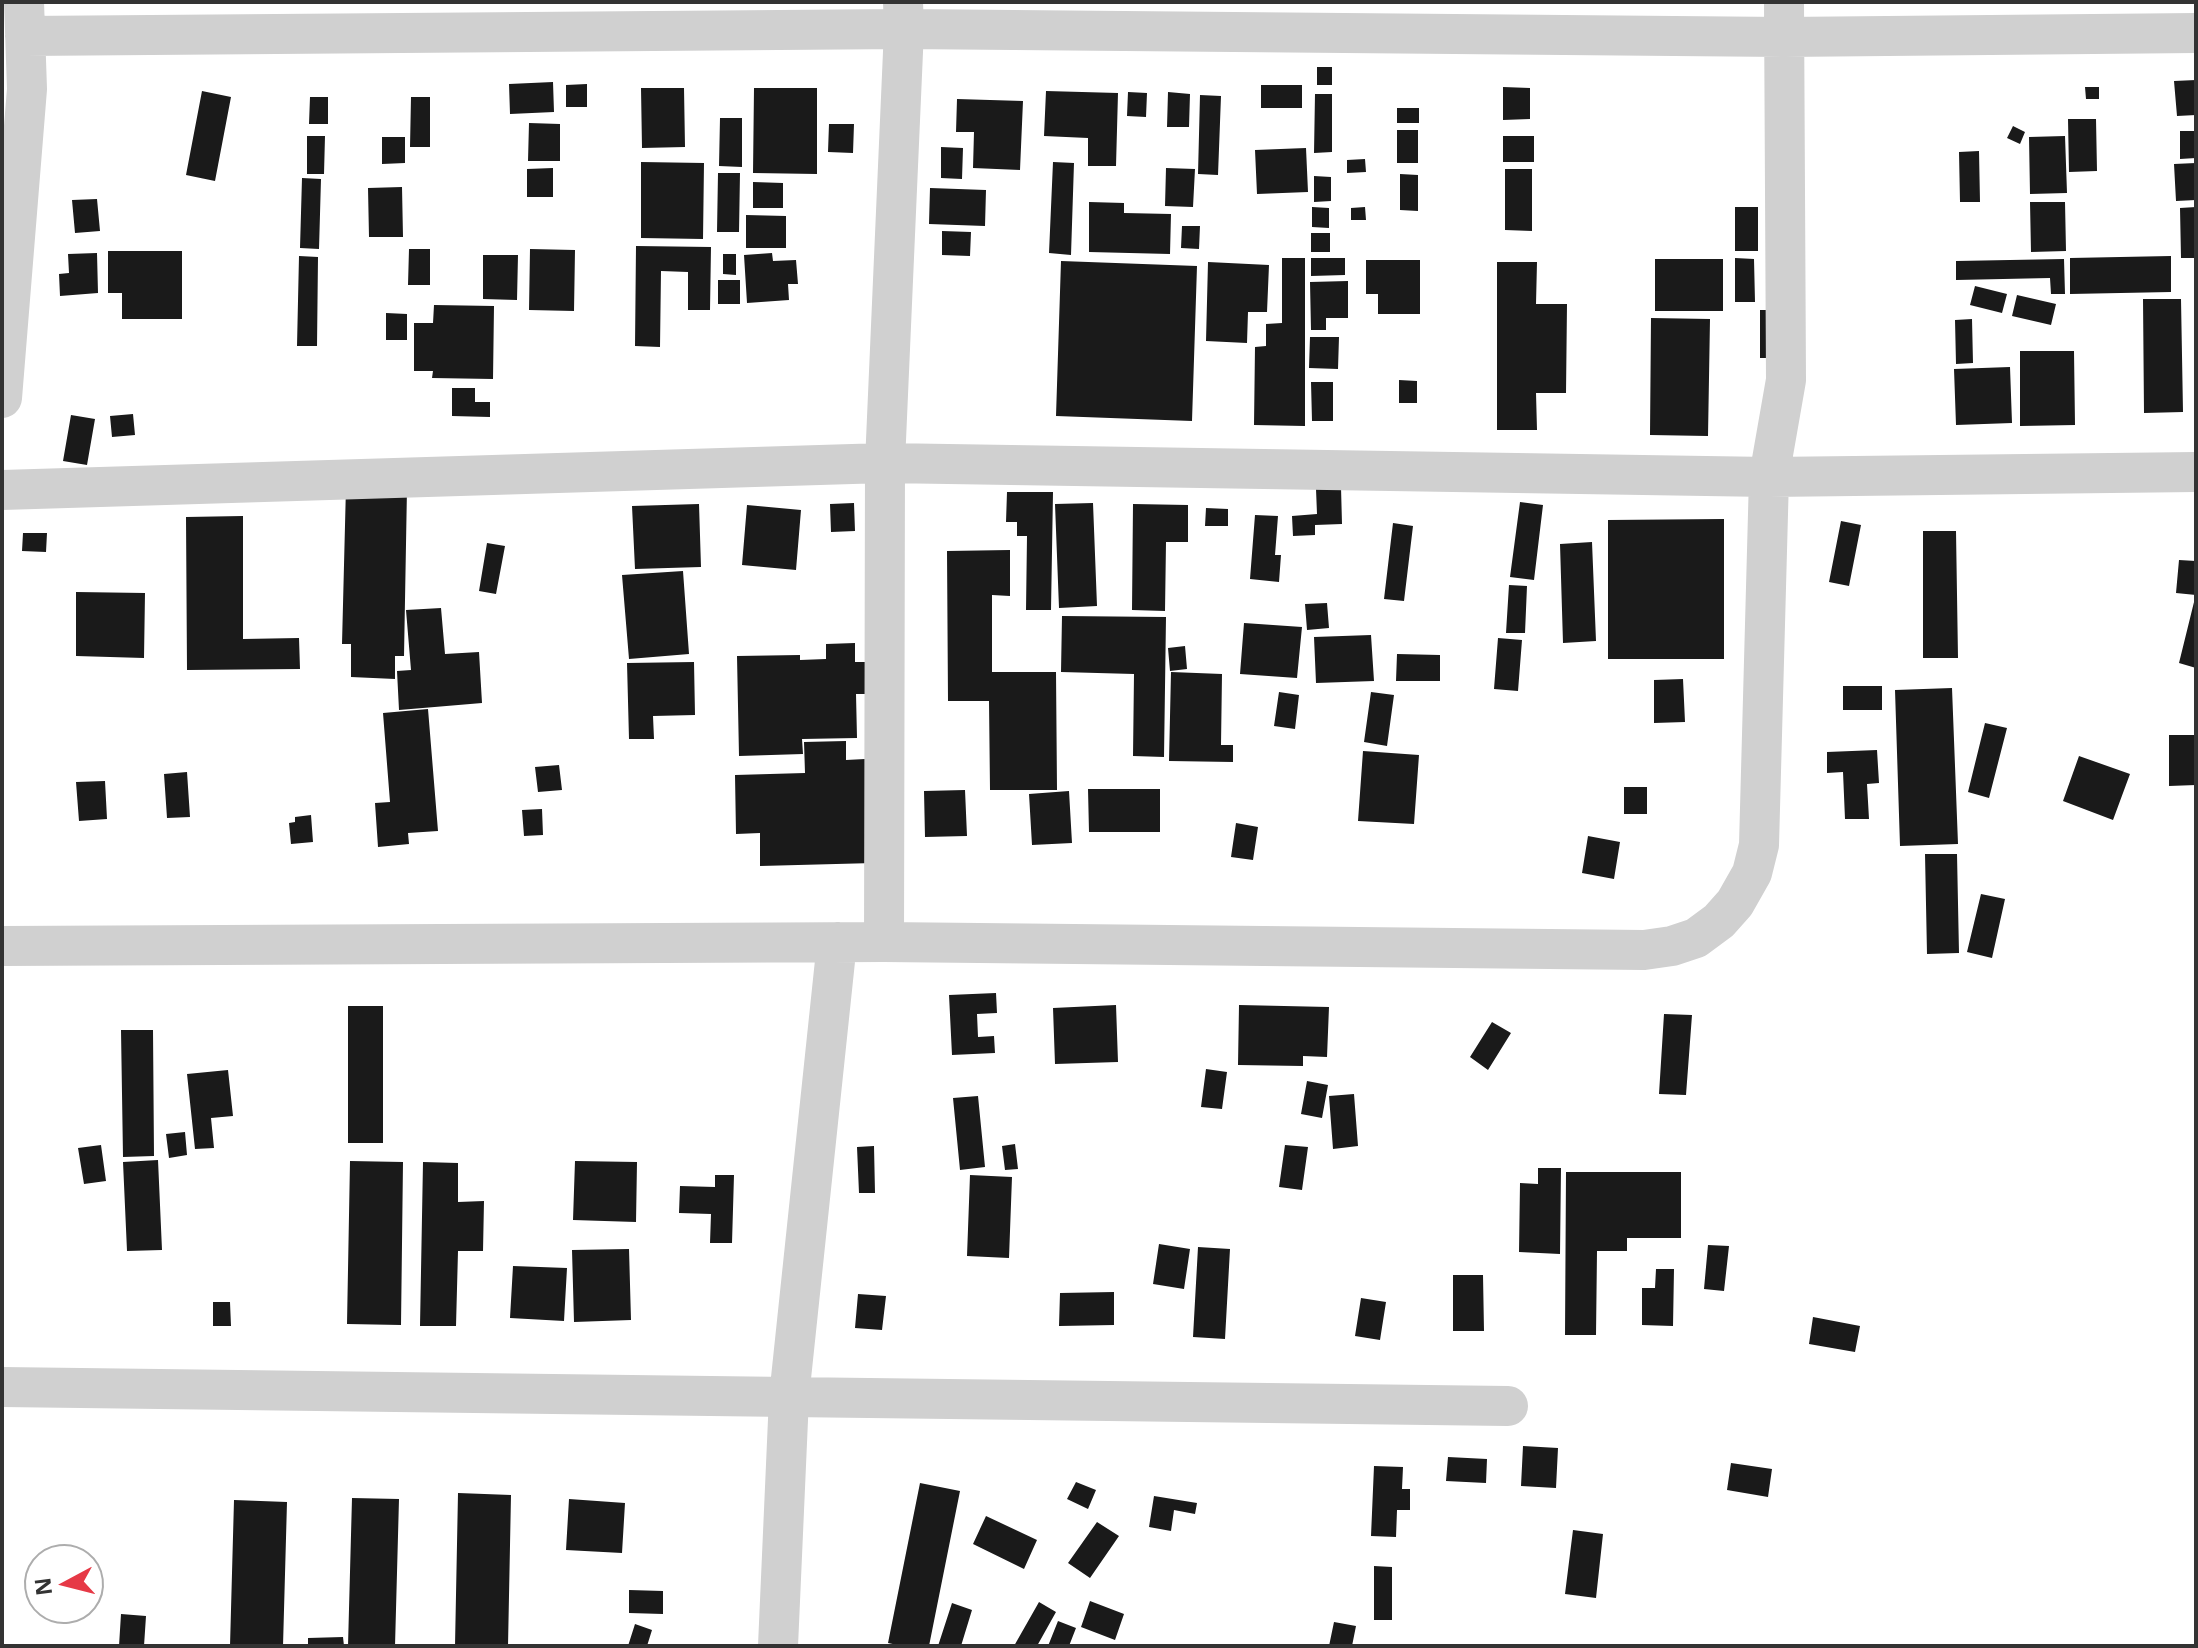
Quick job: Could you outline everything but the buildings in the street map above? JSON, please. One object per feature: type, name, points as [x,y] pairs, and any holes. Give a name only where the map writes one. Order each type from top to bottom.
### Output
[{"type":"street","points":[[884,942],[885,463],[903,16]]},
{"type":"street","points":[[2,398],[14,89],[24,19],[903,16],[1784,20],[2196,33]]},
{"type":"street","points":[[2,946],[884,942],[1644,950],[1696,938],[1719,921],[1735,903],[1752,873],[1759,845],[1769,477],[1786,380],[1784,20]]},
{"type":"street","points":[[2,490],[885,463],[1769,477],[2196,472]]},
{"type":"street","points":[[778,1646],[789,1397],[837,942]]},
{"type":"street","points":[[2,1387],[1508,1406]]}]
